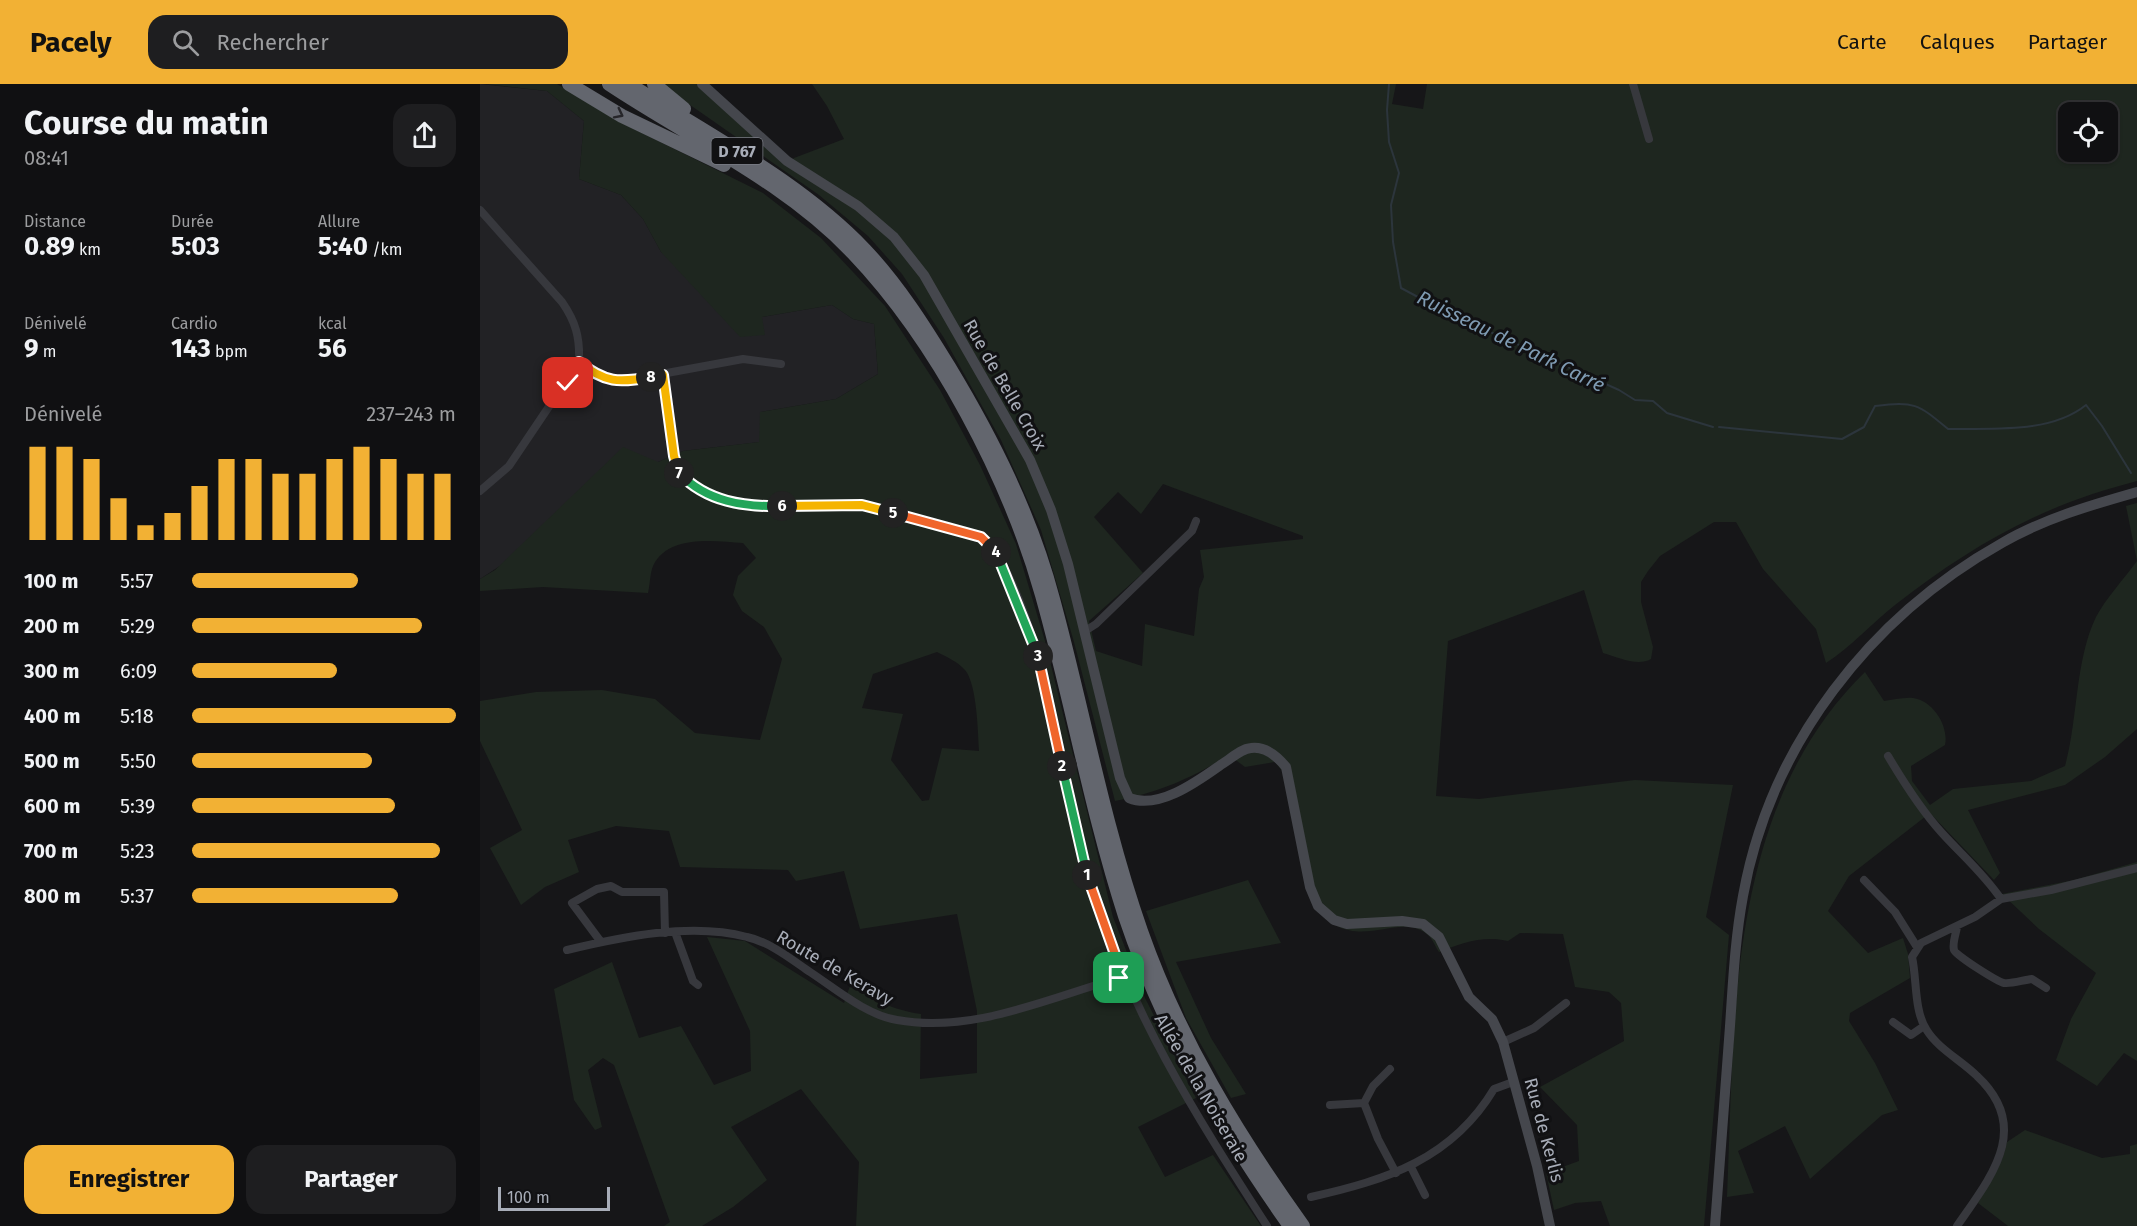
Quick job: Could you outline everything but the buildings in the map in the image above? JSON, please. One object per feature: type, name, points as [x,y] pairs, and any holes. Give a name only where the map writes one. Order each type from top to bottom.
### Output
[{"type":"highway","points":[[569,84],[622,116],[781,191]]},
{"type":"highway","name":"D 767","points":[[609,84],[781,191],[832,232],[886,291],[957,399],[991,464],[1019,527],[1041,593],[1113,875],[1145,972],[1180,1050],[1216,1116],[1290,1226]]},
{"type":"highway","name":"D 767","points":[[629,84],[788,184],[816,205],[863,249],[914,311],[982,424],[1014,489],[1044,568],[1120,863],[1157,974],[1186,1040],[1215,1094],[1246,1146],[1303,1226]]},
{"type":"highway","points":[[654,84],[687,111],[696,126]]},
{"type":"street","name":"Rue de Belle Croix","points":[[702,84],[787,161],[858,206],[894,237],[924,275],[1030,460],[1051,510],[1085,631],[1120,778],[1129,798]]},
{"type":"street","points":[[1633,84],[1649,139]]},
{"type":"street","points":[[480,210],[562,302],[574,318],[580,342],[579,362],[509,466],[480,490]]},
{"type":"street","points":[[579,362],[596,375],[618,382],[743,359],[782,364]]},
{"type":"street","name":"Allée de la Noiseraie","points":[[663,375],[674,456],[679,472],[692,486],[731,503],[756,507],[862,505],[981,537],[992,546],[1027,624],[1038,657],[1074,825],[1104,928],[1123,977],[1163,1059],[1267,1226]]},
{"type":"street","points":[[1715,1226],[1736,942],[1743,895],[1764,820],[1780,781],[1806,730],[1831,693],[1868,648],[1929,590],[2012,537],[2075,511],[2137,492]]},
{"type":"street","points":[[1085,631],[1096,624],[1192,531],[1196,521]]},
{"type":"street","name":"Rue de Kerlis","points":[[1129,798],[1139,802],[1150,801],[1170,794],[1198,781],[1251,748],[1264,749],[1276,755],[1286,767],[1310,886],[1318,906],[1334,920],[1347,924],[1414,921],[1431,929],[1469,997],[1492,1019],[1503,1042],[1538,1166],[1551,1226]]},
{"type":"street","points":[[1888,756],[1924,812],[1943,835],[1970,860],[2001,899]]},
{"type":"street","points":[[1957,1226],[2000,1160],[2003,1151],[2003,1126],[1998,1105],[1986,1084],[1939,1044],[1924,1026],[1912,957],[1917,947],[1928,939],[1957,927],[2001,899],[2052,890],[2137,868]]},
{"type":"street","points":[[1864,880],[1895,912],[1917,947]]},
{"type":"street","points":[[601,942],[573,903],[597,889],[611,886],[621,892],[664,892],[665,933]]},
{"type":"street","points":[[1957,927],[1953,948],[1955,954],[1984,970],[1995,981],[2007,984],[2032,979],[2046,988]]},
{"type":"street","points":[[675,932],[693,981],[699,985]]},
{"type":"street","name":"Route de Keravy","points":[[567,950],[633,935],[675,932],[716,933],[747,937],[772,948],[861,1005],[894,1020],[907,1022],[947,1023],[977,1019],[1123,977]]},
{"type":"street","points":[[1503,1042],[1534,1028],[1566,1003]]},
{"type":"street","points":[[1893,1022],[1911,1035],[1924,1026]]},
{"type":"street","points":[[1390,1069],[1372,1086],[1364,1103],[1378,1139],[1396,1173]]},
{"type":"street","points":[[1311,1197],[1358,1187],[1411,1167],[1460,1134],[1480,1113],[1494,1089],[1513,1082]]},
{"type":"street","points":[[1330,1105],[1364,1103]]},
{"type":"street","points":[[1411,1167],[1425,1195]]},
{"type":"shaded area","points":[[480,84],[547,91],[584,121],[579,179],[621,195],[643,219],[661,252],[762,317],[832,305],[853,319],[874,324],[878,374],[836,399],[761,412],[760,442],[683,451],[658,462],[480,579]]},
{"type":"shaded area","points":[[486,84],[557,84],[616,120],[763,193],[821,238],[885,306],[940,390],[980,465],[1016,544],[1045,641],[1113,917],[1145,998],[1196,1098],[1138,1127],[1165,1177],[1213,1155],[1261,1226],[856,1226],[859,1162],[801,1089],[731,1127],[767,1180],[733,1207],[702,1226],[664,1226],[670,1222],[614,1065],[603,1058],[588,1070],[602,1127],[595,1130],[574,1100],[554,989],[612,962],[639,1038],[681,1026],[714,1085],[751,1071],[750,1031],[707,937],[745,941],[844,1003],[851,983],[884,1003],[901,1010],[921,1014],[920,1079],[977,1073],[977,1011],[957,914],[860,929],[844,871],[796,881],[788,870],[680,867],[669,831],[616,826],[568,840],[579,872],[545,887],[521,905],[490,848],[522,830],[480,741],[480,701],[536,692],[602,690],[655,699],[695,733],[760,740],[782,659],[764,627],[742,611],[733,595],[738,576],[756,558],[743,543],[693,542],[669,549],[653,566],[648,593],[543,587],[480,591],[480,579],[495,570],[623,447],[658,462],[683,451],[759,442],[760,412],[836,399],[878,374],[874,324],[853,319],[832,305],[762,317],[765,335],[740,337],[661,252],[643,219],[621,195],[579,179],[584,121],[547,91]],"holes":[[[937,652],[959,665],[969,677],[976,709],[979,751],[942,748],[929,800],[922,801],[891,760],[903,714],[862,708],[873,674]]]},
{"type":"shaded area","points":[[660,84],[697,84],[786,165],[794,158],[844,139],[827,106],[812,84],[1396,84],[1392,104],[1423,109],[1427,84],[2137,84],[2137,481],[2069,502],[1981,546],[1924,583],[1826,663],[1816,629],[1763,569],[1736,522],[1714,522],[1660,556],[1641,582],[1641,602],[1653,647],[1651,659],[1634,662],[1603,653],[1584,590],[1448,641],[1436,796],[1479,799],[1635,780],[1733,785],[1706,917],[1729,935],[1704,1226],[1610,1226],[1601,1201],[1575,1203],[1554,1210],[1546,1173],[1579,1161],[1577,1125],[1540,1087],[1624,1041],[1621,1003],[1609,992],[1575,987],[1563,934],[1520,933],[1508,941],[1481,939],[1439,952],[1429,936],[1417,929],[1404,927],[1360,932],[1344,929],[1328,921],[1312,904],[1283,772],[1275,762],[1245,767],[1229,755],[1174,784],[1115,801],[1074,642],[1041,530],[1001,440],[944,338],[902,274],[868,236],[819,195]],"holes":[[[1163,484],[1303,536],[1303,539],[1200,550],[1204,577],[1199,589],[1194,636],[1145,624],[1142,666],[1096,651],[1089,621],[1143,573],[1094,517],[1118,492],[1141,514]]]},
{"type":"shaded area","points":[[2137,503],[2137,561],[2126,506]]},
{"type":"shaded area","points":[[2137,561],[2137,729],[2105,757],[2065,785],[1968,810],[2000,873],[1994,880],[1930,813],[1849,876],[1828,911],[1868,953],[1903,938],[1908,954],[1910,978],[1850,1013],[1849,1021],[1875,1063],[1898,1110],[1882,1115],[1810,1179],[1785,1126],[1738,1151],[1754,1193],[1727,1197],[1732,1058],[1747,918],[1762,850],[1786,786],[1819,726],[1865,672],[1884,701],[1902,698],[1921,700],[1933,709],[1942,723],[1945,730],[1945,745],[1911,766],[1912,781],[1930,805],[1953,789],[2031,781],[2065,766],[2080,671],[2089,634],[2100,610]]},
{"type":"shaded area","points":[[2137,862],[2137,1061],[2124,1053],[2097,1086],[2056,1060],[2071,1019],[2096,973],[2039,929],[2002,894],[2074,880]]},
{"type":"shaded area","points":[[1248,880],[1281,943],[1176,962],[1211,1038],[1246,1094],[1231,1098],[1186,1018],[1146,911]]},
{"type":"shaded area","points":[[2025,1130],[2102,1158],[2130,1154],[2130,1146],[2137,1144],[2137,1226],[2008,1226],[1978,1203],[2003,1157],[2007,1142]]},
{"type":"waterway","name":"Ruisseau de Park Carré","points":[[1389,84],[1387,110],[1389,142],[1399,173],[1391,205],[1393,242],[1401,288],[1448,313],[1619,390],[1635,400],[1653,401],[1667,413],[1713,427]]},
{"type":"waterway","name":"Ruisseau de Park Carré","points":[[1719,427],[1842,439],[1864,427],[1875,406],[1908,404],[1922,409],[1948,429],[1983,429],[2038,425],[2072,414],[2086,405],[2131,473]]},
{"type":"route","points":[[568,383],[579,362],[596,375],[618,382],[663,375],[674,456],[679,472],[692,486],[731,503],[756,507],[862,505],[987,540],[999,557],[1038,657],[1074,825],[1104,928],[1123,977],[1119,978]]}]
